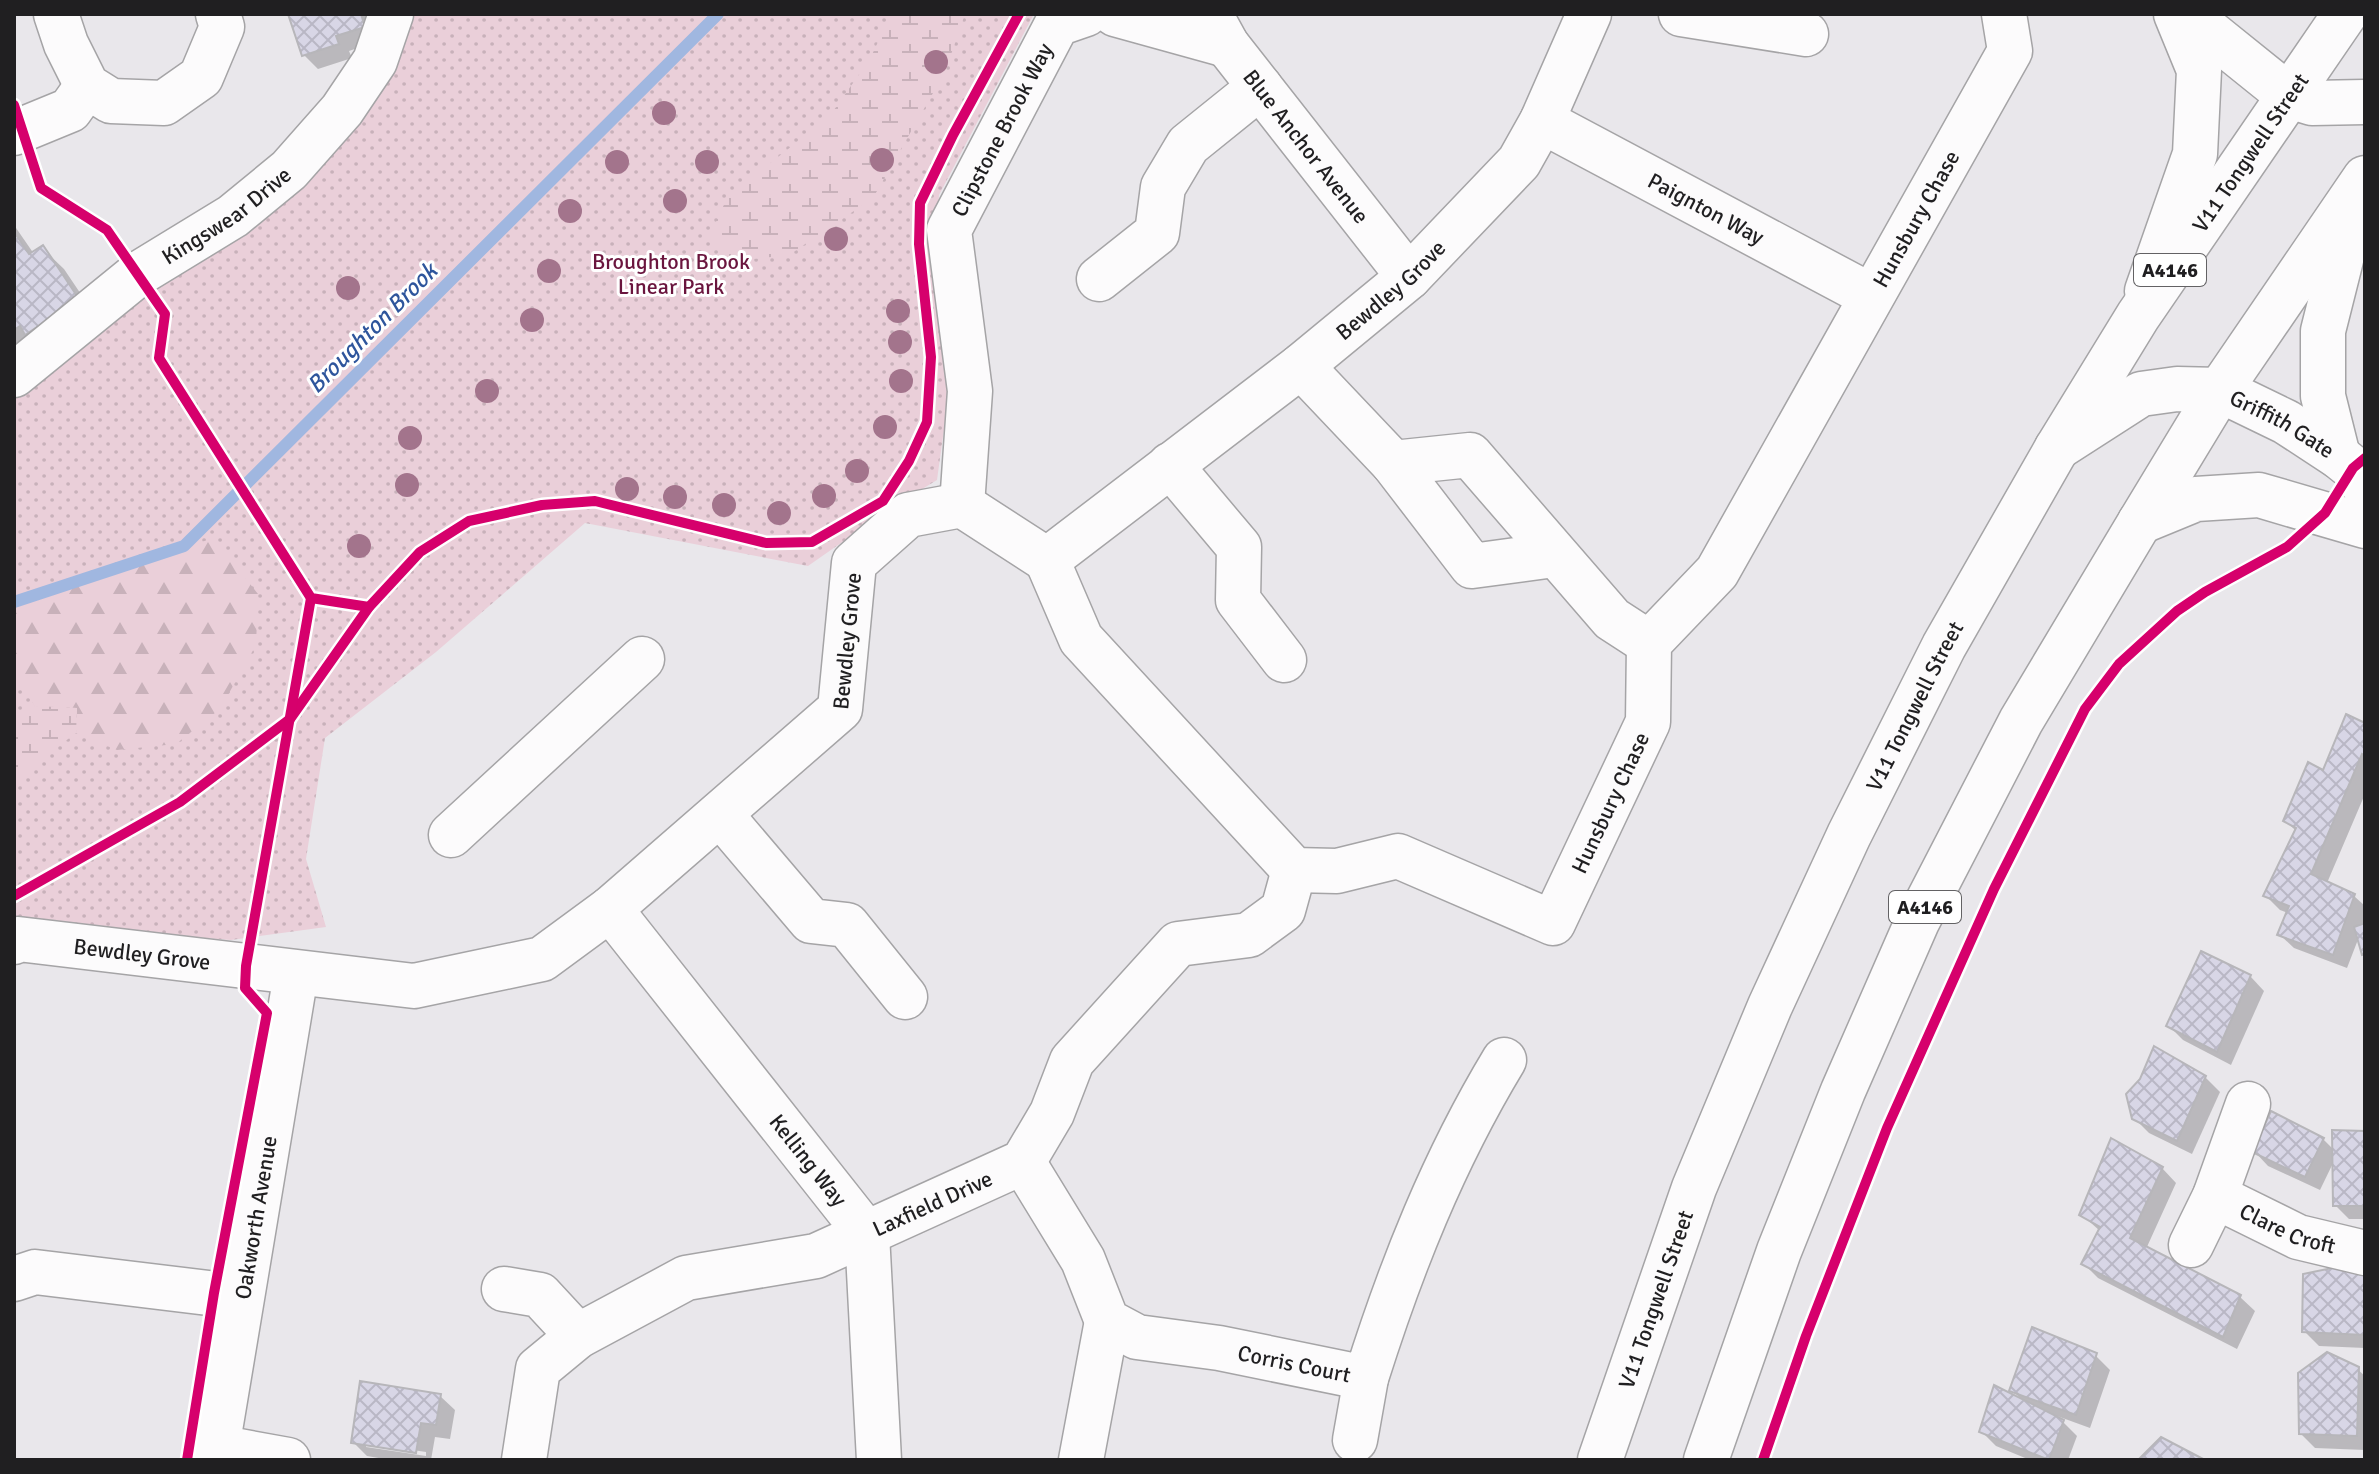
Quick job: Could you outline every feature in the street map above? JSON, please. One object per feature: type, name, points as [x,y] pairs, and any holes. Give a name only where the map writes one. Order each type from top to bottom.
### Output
[{"type":"main road","points":[[56,14],[66,44],[87,86],[111,101],[164,103],[201,77],[222,27],[218,14]]},
{"type":"main road","name":"Kingswear Drive","points":[[14,375],[138,274],[233,216],[289,170],[342,110],[375,61],[391,14]]},
{"type":"main road","name":"Clipstone Brook Way","points":[[962,505],[970,391],[949,230],[1057,24],[1086,14]]},
{"type":"main road","points":[[1115,14],[1218,30]]},
{"type":"main road","name":"Bewdley Grove","points":[[1047,560],[1301,366],[1409,277],[1519,162],[1542,121],[1589,14]]},
{"type":"main road","points":[[1681,14],[1806,34]]},
{"type":"main road","name":"Hunsbury Chase","points":[[1294,870],[1337,871],[1398,856],[1550,939],[1648,722],[1649,643],[1717,572],[2010,51],[2004,14]]},
{"type":"main road","points":[[2138,316],[2195,154],[2199,70],[2176,14]]},
{"type":"main road","points":[[2193,14],[2207,30],[2289,96],[2312,103],[2365,102]]},
{"type":"main road","name":"V11 Tongwell Street","points":[[1600,1460],[1694,1188],[1770,1006],[1849,835],[1944,646],[2057,448],[2138,316],[2345,14]]},
{"type":"main road","name":"Blue Anchor Avenue","points":[[1218,30],[1409,277]]},
{"type":"main road","points":[[14,133],[70,110],[87,86]]},
{"type":"main road","points":[[1099,279],[1157,233],[1163,187],[1188,145],[1260,87]]},
{"type":"main road","name":"Paignton Way","points":[[1542,121],[1871,296]]},
{"type":"main road","points":[[2352,472],[2323,396],[2323,331],[2362,182]]},
{"type":"main road","name":"A4146","points":[[1706,1460],[1779,1251],[1843,1091],[1917,922],[2021,721],[2140,522],[2220,390],[2362,182]]},
{"type":"main road","points":[[1301,366],[1393,463],[1472,566],[1554,555]]},
{"type":"main road","name":"Griffith Gate","points":[[2057,448],[2141,394],[2177,389],[2220,390],[2286,422],[2352,472]]},
{"type":"main road","points":[[1393,463],[1470,455],[1612,619],[1649,643]]},
{"type":"main road","points":[[1170,465],[1239,547],[1238,600],[1284,660]]},
{"type":"main road","points":[[2140,522],[2196,499],[2259,495],[2365,526]]},
{"type":"main road","points":[[962,505],[1047,560],[1081,639],[1294,870],[1283,910],[1249,935],[1178,944],[1072,1061],[1052,1113],[1023,1162],[1083,1260],[1107,1321],[1081,1460]]},
{"type":"main road","name":"Bewdley Grove","points":[[14,942],[18,939],[414,986],[542,959],[610,909],[840,709],[854,563],[908,515],[962,505]]},
{"type":"main road","points":[[451,835],[642,659]]},
{"type":"main road","points":[[720,814],[811,921],[847,925],[905,997]]},
{"type":"main road","name":"Kelling Way","points":[[610,909],[867,1234]]},
{"type":"main road","name":"Oakworth Avenue","points":[[216,1454],[296,974]]},
{"type":"main road","name":"Corris Court","points":[[1107,1321],[1137,1337],[1219,1348],[1366,1378],[1394,1289],[1421,1222],[1460,1137],[1504,1060]]},
{"type":"main road","name":"Clare Croft","points":[[2191,1245],[2215,1196],[2248,1104]]},
{"type":"main road","name":"Laxfield Drive","points":[[524,1460],[538,1369],[578,1336],[686,1278],[816,1256],[1023,1162]]},
{"type":"main road","name":"Clare Croft","points":[[2215,1196],[2298,1237],[2365,1253]]},
{"type":"main road","points":[[867,1234],[879,1460]]},
{"type":"main road","points":[[14,1279],[35,1272],[241,1297]]},
{"type":"main road","points":[[504,1289],[540,1295],[578,1336]]},
{"type":"main road","points":[[1355,1440],[1366,1378]]},
{"type":"main road","points":[[216,1454],[288,1460]]},
{"type":"green space","name":"Broughton Brook Linear Park","points":[[411,14],[1034,14],[939,195],[934,283],[948,400],[937,480],[808,566],[585,523],[436,652],[325,738],[306,859],[326,927],[231,940],[21,924],[14,928],[14,380],[241,235]]},
{"type":"green space","points":[[891,14],[965,14],[945,72],[873,198],[789,255],[726,262],[711,233],[728,196],[829,117],[870,59]]},
{"type":"green space","points":[[214,538],[258,594],[256,645],[220,709],[176,744],[117,750],[76,733],[77,708],[35,706],[14,675],[14,602]]},
{"type":"green space","points":[[35,706],[77,708],[76,733],[14,780],[14,714]]},
{"type":"building","points":[[288,14],[361,14],[365,27],[336,36],[339,44],[302,56]]},
{"type":"building","points":[[14,232],[29,254],[43,245],[79,299],[25,335],[20,326],[14,330]]},
{"type":"building","points":[[2346,714],[2365,723],[2365,756],[2362,754],[2311,874],[2355,894],[2333,955],[2277,935],[2289,906],[2263,896],[2296,828],[2283,821],[2308,762],[2323,770]]},
{"type":"building","points":[[2365,923],[2365,954],[2362,955],[2354,927]]},
{"type":"building","points":[[2201,951],[2251,975],[2217,1052],[2166,1026]]},
{"type":"building","points":[[2154,1046],[2206,1076],[2177,1141],[2132,1119],[2126,1094],[2140,1079]]},
{"type":"building","points":[[2271,1111],[2324,1138],[2305,1177],[2252,1152]]},
{"type":"building","points":[[2332,1130],[2365,1131],[2365,1206],[2333,1206]]},
{"type":"building","points":[[2111,1138],[2163,1167],[2130,1238],[2241,1295],[2223,1337],[2081,1264],[2100,1227],[2079,1215]]},
{"type":"building","points":[[2337,1267],[2365,1275],[2365,1335],[2302,1332],[2303,1274]]},
{"type":"building","points":[[2032,1327],[2097,1353],[2076,1415],[2009,1391]]},
{"type":"building","points":[[2327,1352],[2359,1367],[2357,1436],[2299,1434],[2298,1373]]},
{"type":"building","points":[[360,1381],[441,1394],[436,1425],[421,1423],[416,1453],[351,1443]]},
{"type":"building","points":[[1994,1385],[2064,1420],[2049,1460],[1979,1432]]},
{"type":"building","points":[[2161,1437],[2205,1460],[2138,1460]]},
{"type":"waterway","name":"Broughton Brook","points":[[14,602],[184,546],[718,14]]},
{"type":"cycle path","points":[[14,896],[180,802],[290,719],[369,607],[420,552],[469,521],[542,505],[595,501],[766,543],[812,542],[883,501],[909,461],[927,422],[931,357],[919,244],[920,203],[1019,14]]},
{"type":"cycle path","points":[[14,105],[41,188],[107,230],[165,314],[159,358],[311,598],[369,607]]},
{"type":"cycle path","points":[[1763,1460],[1806,1336],[1887,1128],[1994,889],[2085,709],[2119,664],[2177,611],[2287,547],[2325,513],[2353,468],[2365,458]]},
{"type":"cycle path","points":[[187,1460],[214,1293],[267,1013],[245,988],[246,966],[311,598]]}]
